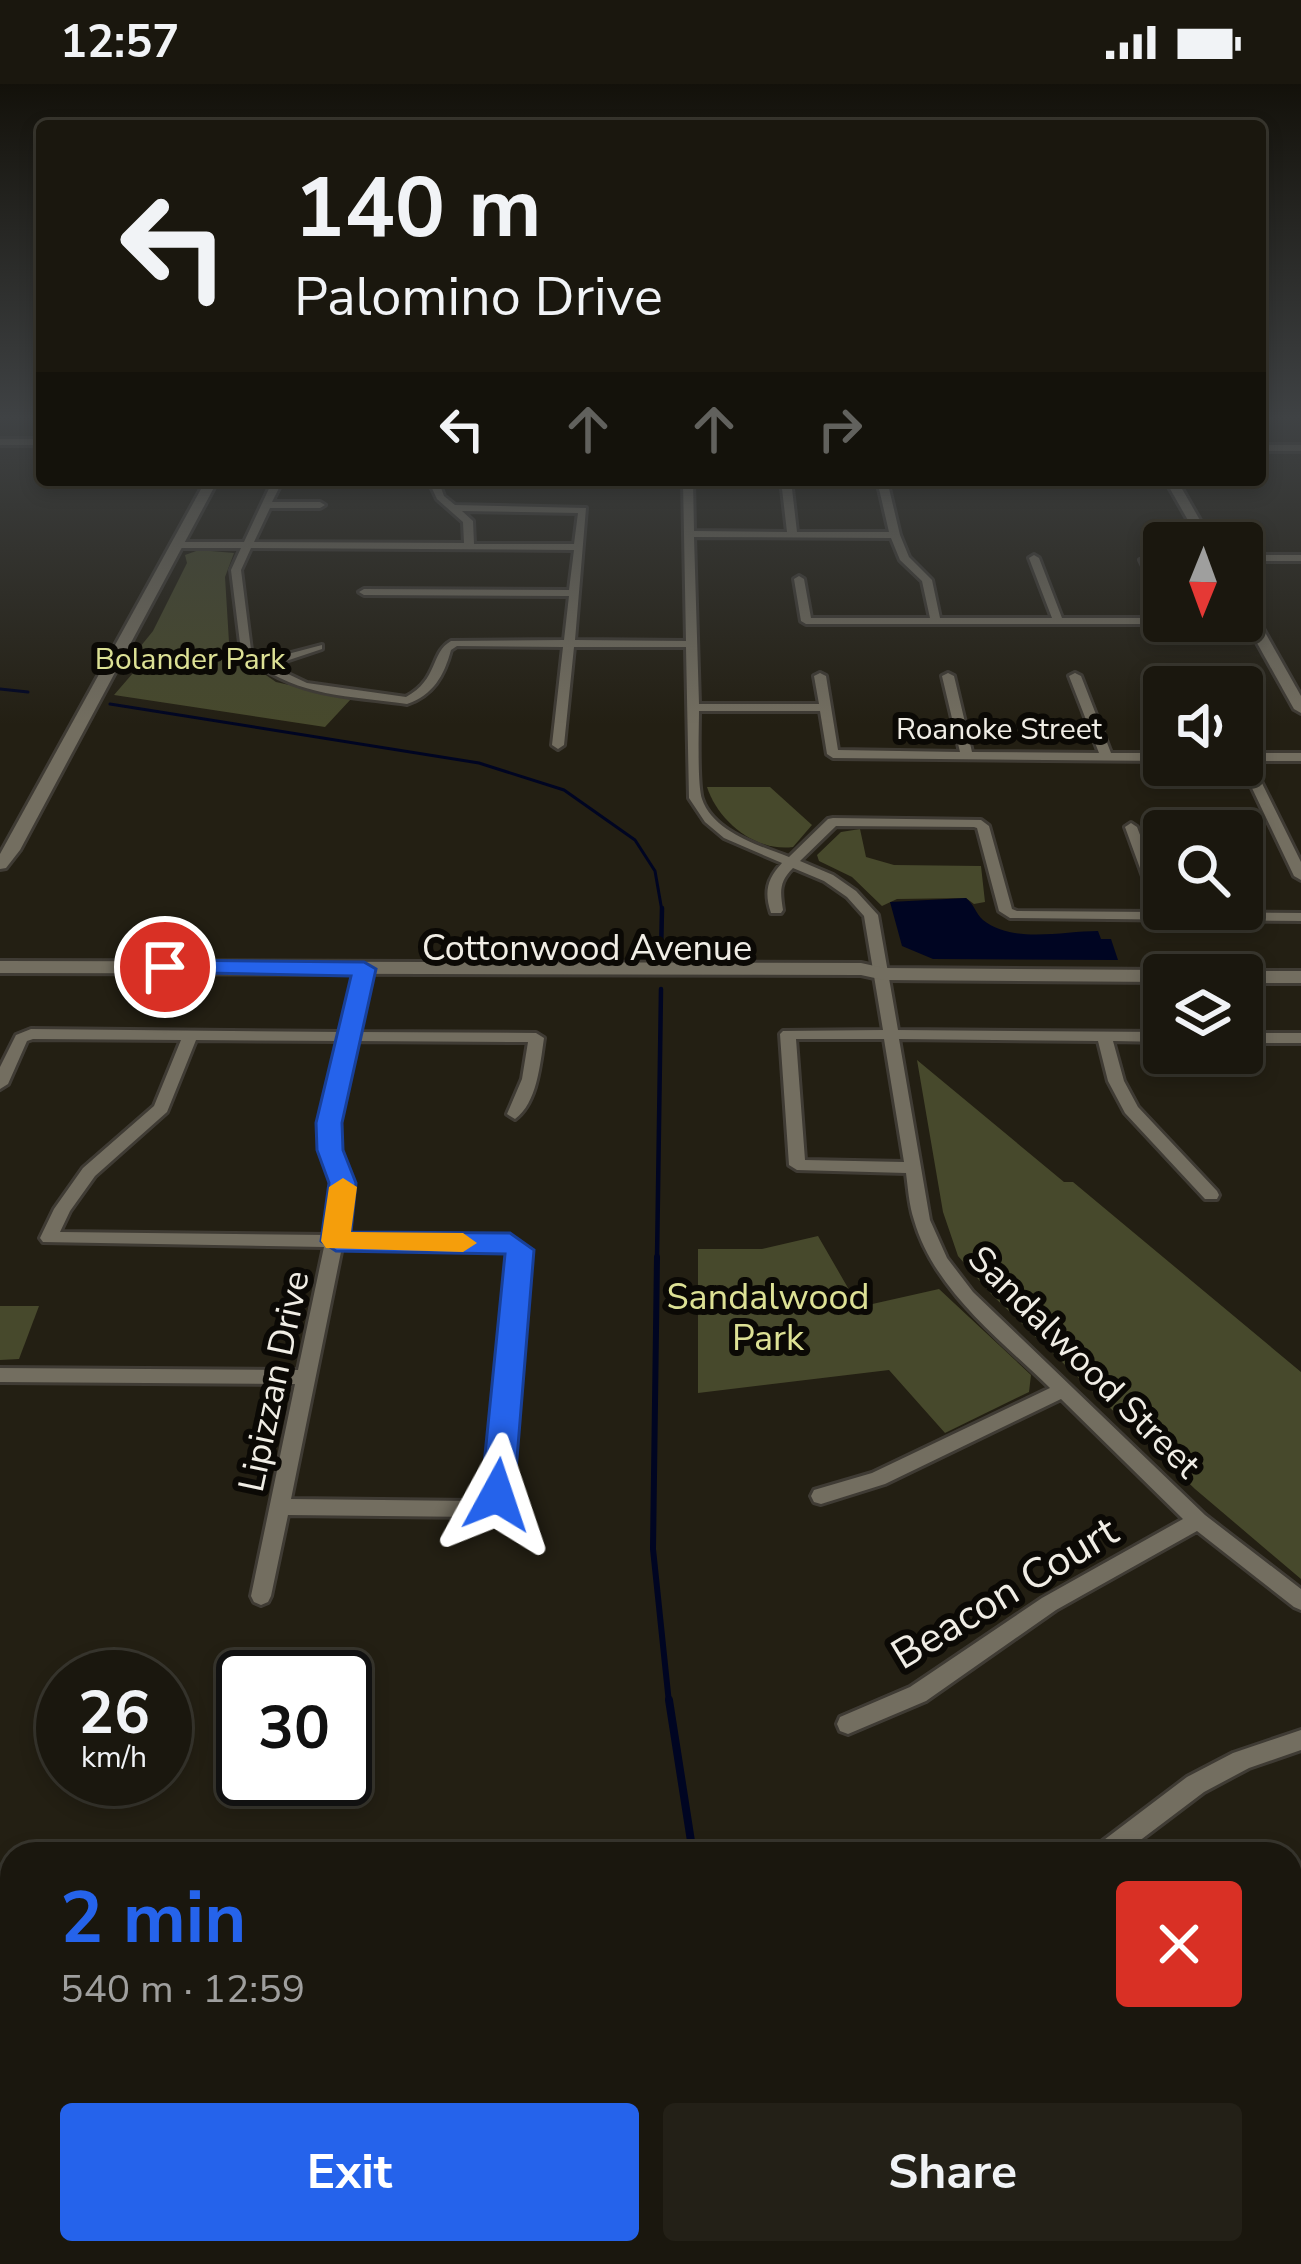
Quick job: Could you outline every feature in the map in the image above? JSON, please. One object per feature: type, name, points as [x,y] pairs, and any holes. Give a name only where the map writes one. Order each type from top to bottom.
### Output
[{"type":"main road","name":"Cottonwood Avenue","points":[[0,967],[860,980],[884,974],[1143,976]]},
{"type":"main road","name":"Cottonwood Avenue","points":[[0,977],[363,974]]},
{"type":"main road","points":[[1263,977],[1301,977]]},
{"type":"street","points":[[0,864],[12,850],[189,522]]},
{"type":"street","points":[[259,522],[236,570],[242,643],[262,665],[305,686],[412,700],[438,674],[452,644],[689,644]]},
{"type":"street","points":[[466,522],[471,527],[469,547]]},
{"type":"street","points":[[558,746],[579,522]]},
{"type":"street","name":"Sandalwood Street","points":[[690,522],[693,786],[700,810],[736,840],[835,879],[862,902],[877,929],[922,1220],[939,1260],[967,1296],[1198,1521],[1301,1601]]},
{"type":"street","points":[[790,522],[792,534]]},
{"type":"street","points":[[892,522],[904,558],[927,580],[936,622]]},
{"type":"street","points":[[690,534],[895,535]]},
{"type":"street","points":[[176,545],[578,548]]},
{"type":"street","points":[[1034,558],[1059,623]]},
{"type":"street","points":[[1263,558],[1301,558]]},
{"type":"street","points":[[799,579],[806,621],[1143,622]]},
{"type":"street","points":[[364,592],[573,593]]},
{"type":"street","points":[[1263,641],[1301,709]]},
{"type":"street","points":[[262,665],[318,647]]},
{"type":"street","points":[[692,707],[824,708],[820,676]]},
{"type":"street","points":[[948,676],[967,755]]},
{"type":"street","points":[[1075,676],[1106,756]]},
{"type":"street","name":"Roanoke Street","points":[[824,708],[833,754],[1143,757]]},
{"type":"street","points":[[1263,757],[1301,758]]},
{"type":"street","points":[[1257,786],[1301,876]]},
{"type":"street","points":[[776,910],[775,880],[833,822],[976,823],[983,826],[1006,911],[1143,915]]},
{"type":"street","points":[[1131,827],[1143,859]]},
{"type":"street","points":[[1263,916],[1301,916]]},
{"type":"street","name":"Lipizzan Drive","points":[[261,1596],[336,1241],[343,1183],[330,1150],[329,1123],[363,974]]},
{"type":"street","points":[[0,1084],[21,1038],[31,1034],[536,1038],[530,1079],[515,1114]]},
{"type":"street","points":[[913,1168],[797,1166],[788,1034],[1143,1037]]},
{"type":"street","points":[[190,1035],[160,1108],[137,1134],[89,1172],[62,1209],[49,1238],[510,1243],[520,1250],[497,1495],[478,1509],[280,1507]]},
{"type":"street","points":[[1104,1036],[1116,1081],[1131,1108],[1211,1195]]},
{"type":"street","points":[[1263,1038],[1301,1038]]},
{"type":"street","points":[[0,1375],[307,1377]]},
{"type":"street","points":[[821,1496],[878,1479],[1064,1390]]},
{"type":"street","name":"Beacon Court","points":[[848,1724],[918,1694],[1049,1604],[1198,1521]]},
{"type":"street","points":[[1119,1842],[1196,1779],[1242,1757],[1301,1740]]},
{"type":"green space","name":"Bolander Park","points":[[199,550],[234,553],[225,577],[229,642],[235,654],[276,682],[351,699],[325,727],[114,695],[133,673],[140,647],[187,563],[185,555]]},
{"type":"green space","points":[[707,787],[770,787],[812,825],[793,847],[765,845],[729,822]]},
{"type":"green space","points":[[860,829],[866,857],[894,865],[981,866],[985,902],[897,899],[882,906],[852,877],[819,861],[817,855],[841,832]]},
{"type":"green space","points":[[917,1060],[1064,1182],[1073,1182],[1301,1372],[1301,1579],[1195,1489],[992,1295],[958,1256],[943,1212]]},
{"type":"green space","name":"Sandalwood Park","points":[[818,1236],[859,1307],[939,1289],[1031,1375],[1029,1392],[945,1433],[889,1370],[698,1393],[698,1249],[762,1249]]},
{"type":"green space","points":[[0,1306],[39,1306],[19,1359],[0,1360]]},
{"type":"water","points":[[966,898],[983,920],[1009,932],[1098,931],[1101,939],[1111,939],[1118,960],[933,959],[902,946],[890,902]]},
{"type":"waterway","points":[[0,689],[28,692]]},
{"type":"waterway","points":[[110,704],[479,763],[564,790],[635,840],[655,871],[662,911]]},
{"type":"waterway","points":[[661,956],[662,911]]},
{"type":"waterway","points":[[657,1260],[661,989]]},
{"type":"waterway","points":[[657,1257],[653,1549],[669,1703]]},
{"type":"waterway","points":[[669,1700],[691,1842]]},
{"type":"slow traffic","points":[[343,1187],[336,1241],[463,1243]]},
{"type":"route","points":[[165,967],[364,969],[329,1123],[330,1150],[343,1183],[336,1241],[510,1243],[520,1250],[497,1495]]}]
